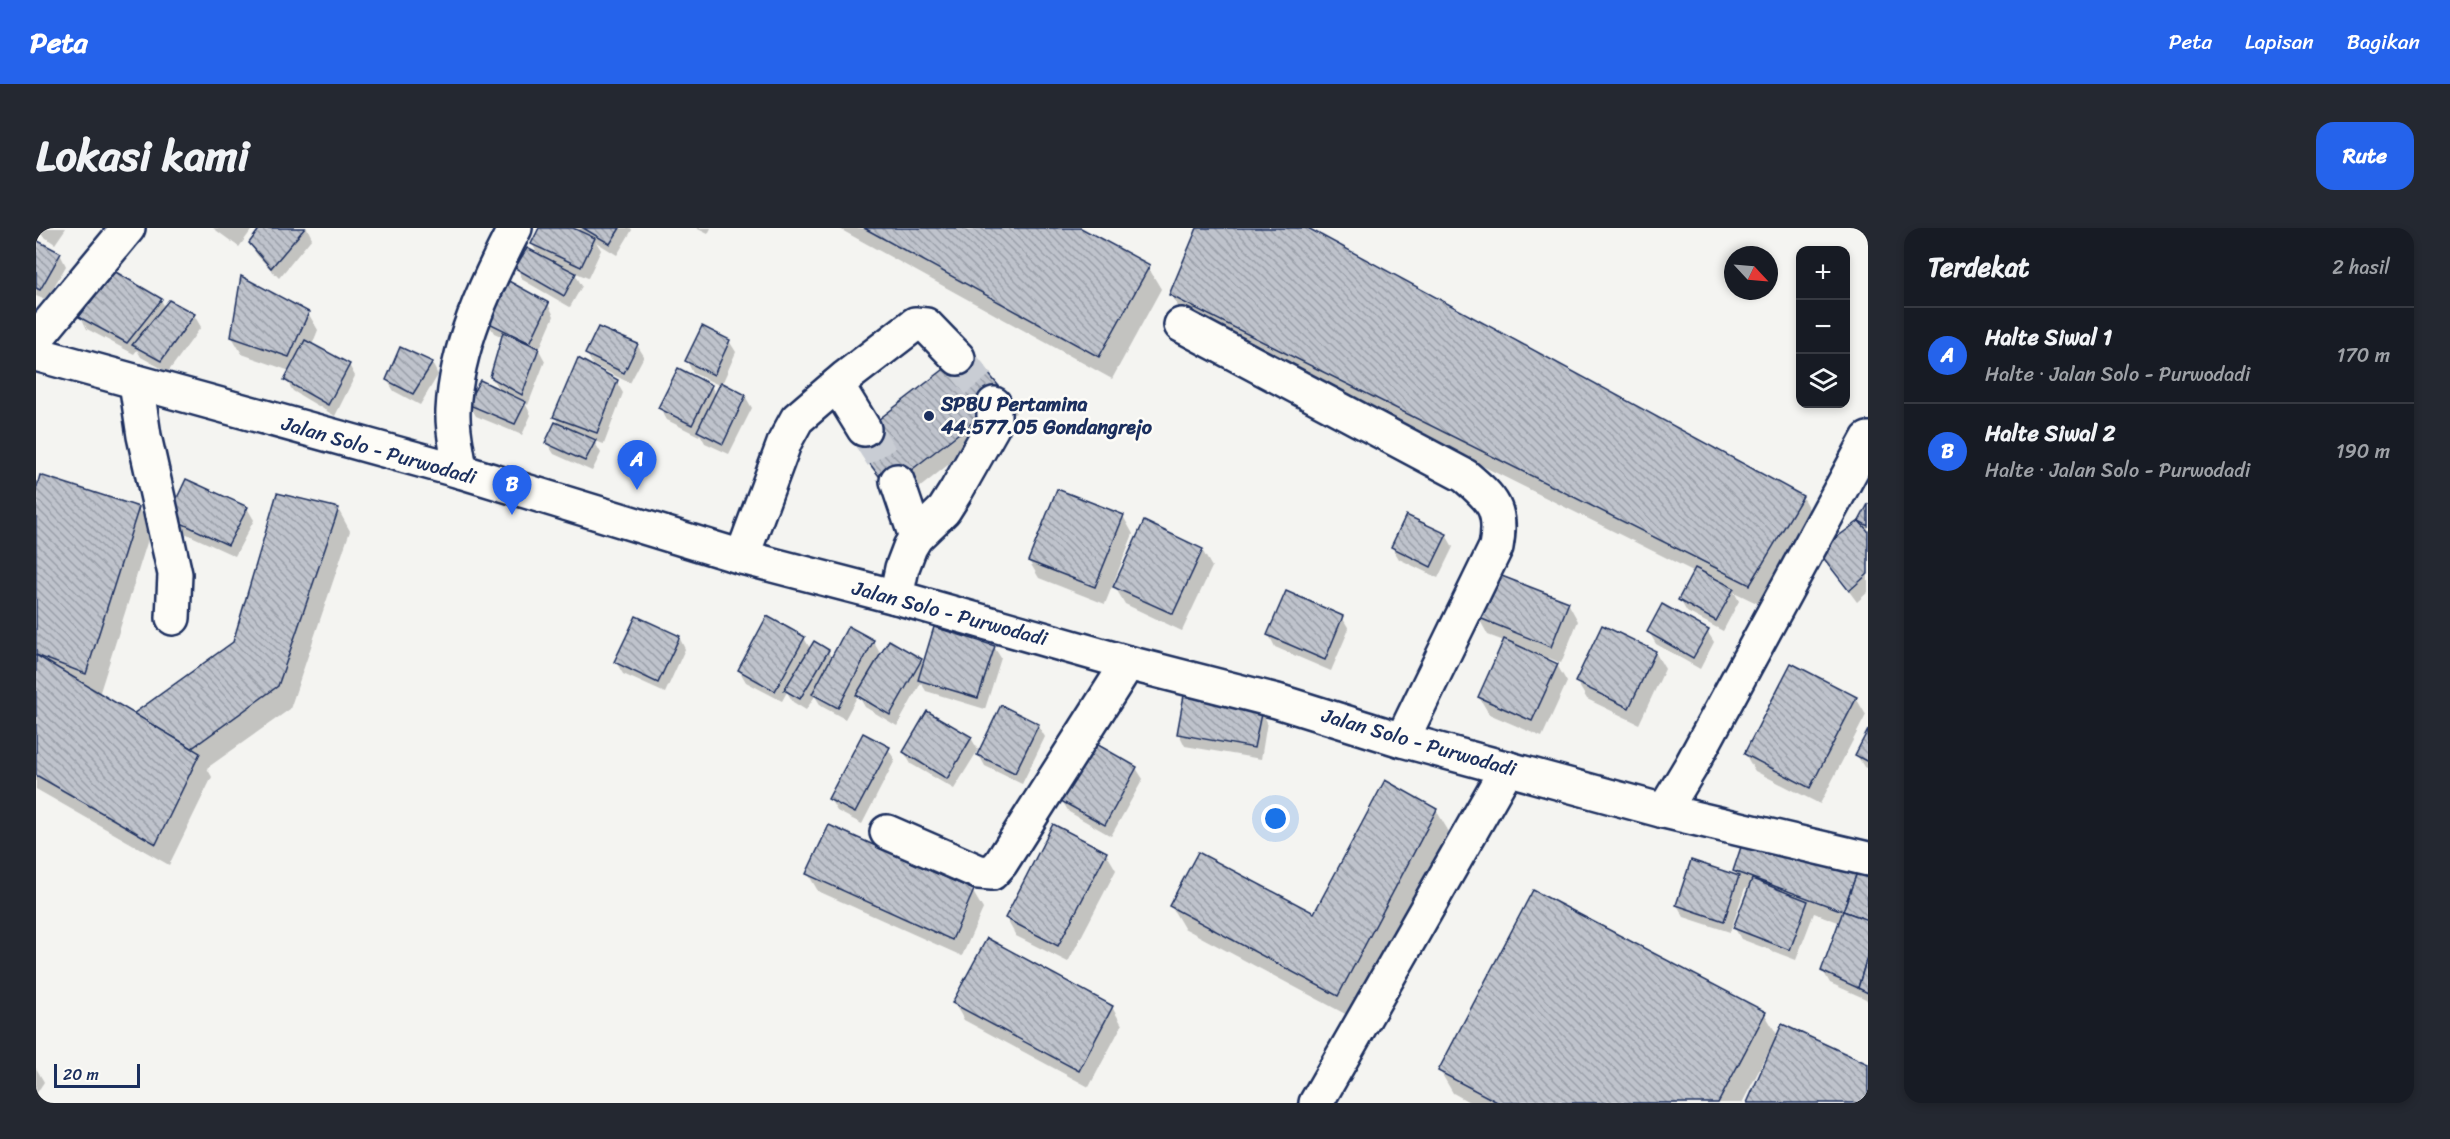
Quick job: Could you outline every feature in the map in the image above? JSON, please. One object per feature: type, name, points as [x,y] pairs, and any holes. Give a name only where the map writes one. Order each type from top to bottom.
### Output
[{"type":"main road","points":[[36,339],[128,228]]},
{"type":"main road","points":[[460,471],[453,412],[459,372],[472,324],[493,272],[515,228]]},
{"type":"main road","points":[[742,557],[785,441],[797,419],[915,324],[926,325],[958,358]]},
{"type":"main road","points":[[1181,325],[1456,471],[1490,497],[1498,512],[1499,530],[1496,548],[1402,740]]},
{"type":"main road","name":"Jalan Solo - Purwodadi","points":[[36,354],[460,471],[742,557],[896,597],[1128,663],[1277,701],[1402,740],[1664,811],[1868,859]]},
{"type":"main road","points":[[136,382],[144,436],[175,574],[173,618]]},
{"type":"main road","points":[[837,385],[864,429]]},
{"type":"main road","points":[[896,597],[902,568],[916,537],[944,510],[956,491],[994,424],[994,404]]},
{"type":"main road","points":[[1664,811],[1691,766],[1868,439]]},
{"type":"main road","points":[[897,481],[916,537]]},
{"type":"main road","points":[[887,832],[979,872],[992,873],[1128,663]]},
{"type":"main road","points":[[1316,1103],[1508,768]]},
{"type":"building","points":[[260,228],[305,228],[271,268],[249,243]]},
{"type":"building","points":[[539,228],[573,228],[595,238],[581,267],[531,244]]},
{"type":"building","points":[[583,228],[620,228],[610,244]]},
{"type":"building","points":[[864,228],[1081,228],[1150,265],[1099,357]]},
{"type":"building","points":[[1197,228],[1308,228],[1803,496],[1750,585],[1169,295]]},
{"type":"building","points":[[36,240],[61,253],[40,290],[36,288]]},
{"type":"building","points":[[527,248],[576,273],[564,296],[515,268]]},
{"type":"building","points":[[114,271],[162,299],[127,343],[79,317]]},
{"type":"building","points":[[241,276],[309,312],[289,357],[231,337]]},
{"type":"building","points":[[505,279],[549,303],[530,343],[485,321]]},
{"type":"building","points":[[169,300],[195,314],[161,361],[132,345]]},
{"type":"building","points":[[702,326],[730,340],[714,375],[685,361]]},
{"type":"building","points":[[598,327],[638,344],[624,373],[585,354]]},
{"type":"building","points":[[503,332],[539,348],[522,395],[490,377]]},
{"type":"building","points":[[305,340],[350,364],[328,405],[284,380]]},
{"type":"building","points":[[400,347],[433,362],[413,394],[386,380]]},
{"type":"building","name":"SPBU Pertamina 44.577.05 Gondangrejo","points":[[969,350],[1007,396],[888,488],[852,440]]},
{"type":"building","points":[[578,358],[618,380],[597,433],[553,417]]},
{"type":"building","points":[[678,368],[712,385],[692,425],[658,408]]},
{"type":"building","points":[[480,380],[526,402],[515,424],[467,404]]},
{"type":"building","points":[[721,382],[746,395],[723,444],[697,431]]},
{"type":"building","points":[[555,422],[596,440],[585,461],[545,443]]},
{"type":"building","points":[[40,475],[139,507],[86,674],[36,655],[36,490]]},
{"type":"building","points":[[186,479],[248,507],[228,545],[168,517]]},
{"type":"building","points":[[1057,489],[1124,515],[1095,587],[1028,561]]},
{"type":"building","points":[[277,493],[339,508],[278,686],[192,748],[133,714],[233,642]]},
{"type":"building","points":[[1868,504],[1868,526],[1859,521]]},
{"type":"building","points":[[1406,515],[1447,534],[1431,567],[1391,547]]},
{"type":"building","points":[[1144,521],[1203,549],[1173,614],[1113,587]]},
{"type":"building","points":[[1859,521],[1868,531],[1868,574],[1849,591],[1818,551]]},
{"type":"building","points":[[1695,568],[1734,588],[1716,621],[1678,600]]},
{"type":"building","points":[[1494,573],[1569,602],[1551,647],[1477,617]]},
{"type":"building","points":[[1286,591],[1343,616],[1325,660],[1267,635]]},
{"type":"building","points":[[1662,604],[1709,630],[1693,658],[1647,632]]},
{"type":"building","points":[[636,616],[680,636],[658,683],[614,662]]},
{"type":"building","points":[[767,616],[805,637],[775,691],[738,670]]},
{"type":"building","points":[[1602,625],[1656,651],[1629,708],[1575,682]]},
{"type":"building","points":[[848,626],[874,640],[838,708],[812,694]]},
{"type":"building","points":[[934,627],[995,646],[978,698],[918,680]]},
{"type":"building","points":[[1504,639],[1558,664],[1532,721],[1478,697]]},
{"type":"building","points":[[889,640],[922,659],[890,715],[856,695]]},
{"type":"building","points":[[814,641],[829,650],[800,699],[784,690]]},
{"type":"building","points":[[36,655],[200,753],[156,844],[36,775]]},
{"type":"building","points":[[1791,663],[1857,697],[1810,788],[1744,754]]},
{"type":"building","points":[[1184,695],[1262,709],[1254,748],[1177,734]]},
{"type":"building","points":[[1001,705],[1039,724],[1015,773],[977,755]]},
{"type":"building","points":[[927,711],[972,737],[947,779],[903,752]]},
{"type":"building","points":[[1868,730],[1868,762],[1855,755]]},
{"type":"building","points":[[863,733],[890,747],[855,813],[828,799]]},
{"type":"building","points":[[1093,742],[1137,767],[1105,825],[1061,801]]},
{"type":"building","points":[[1385,780],[1437,809],[1338,996],[1169,906],[1198,852],[1314,913]]},
{"type":"building","points":[[1053,824],[1107,852],[1058,946],[1005,918]]},
{"type":"building","points":[[829,825],[974,890],[952,940],[806,874]]},
{"type":"building","points":[[1745,835],[1858,870],[1843,911],[1733,871]]},
{"type":"building","points":[[1691,860],[1739,876],[1724,921],[1676,905]]},
{"type":"building","points":[[1858,870],[1868,871],[1868,920],[1843,911]]},
{"type":"building","points":[[1752,879],[1808,901],[1790,950],[1733,928]]},
{"type":"building","points":[[1533,890],[1766,1012],[1718,1103],[1499,1103],[1438,1071]]},
{"type":"building","points":[[1843,911],[1868,920],[1868,954],[1858,988],[1821,971]]},
{"type":"building","points":[[987,938],[1113,1006],[1079,1071],[952,1003]]},
{"type":"building","points":[[1868,954],[1868,993],[1858,988]]},
{"type":"building","points":[[1782,1024],[1868,1064],[1868,1094],[1865,1103],[1747,1103]]},
{"type":"tunnel","points":[[958,358],[994,404]]},
{"type":"tunnel","points":[[864,429],[897,481]]},
{"type":"place","name":"SPBU Pertamina 44.577.05 Gondangrejo","points":[[929,416]]},
{"type":"place","name":"Halte Siwal 1","points":[[637,490]]},
{"type":"place","name":"Halte Siwal 2","points":[[512,515]]}]
